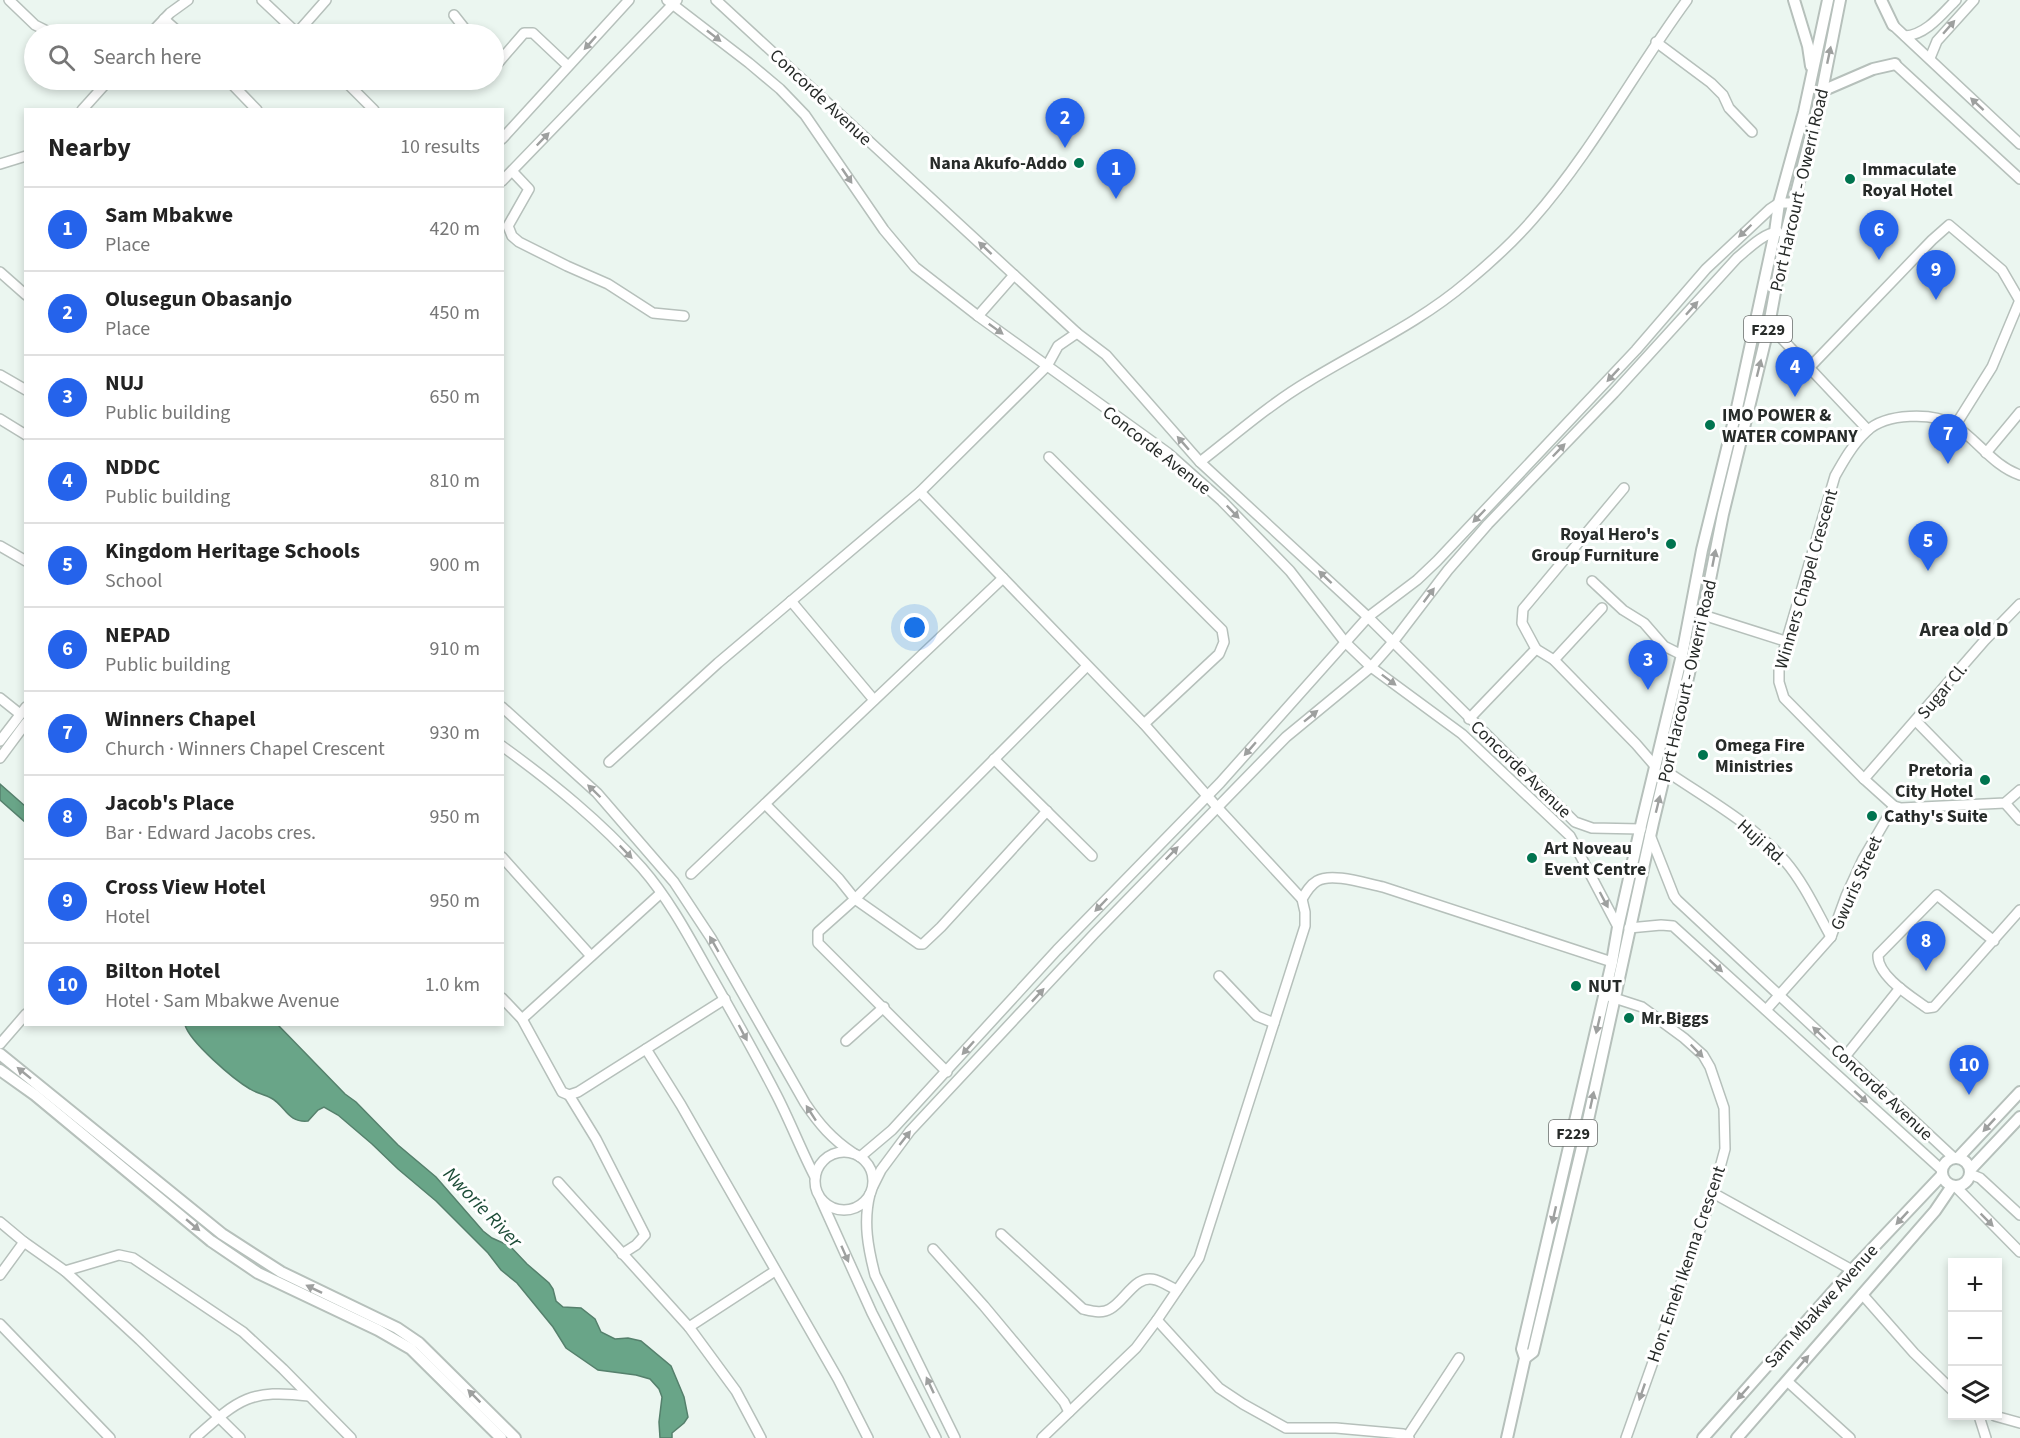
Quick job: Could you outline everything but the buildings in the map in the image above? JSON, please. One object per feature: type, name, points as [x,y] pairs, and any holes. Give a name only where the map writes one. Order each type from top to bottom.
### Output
[{"type":"main road","points":[[1794,0],[1808,46],[1813,74]]},
{"type":"main road","name":"Port Harcourt - Owerri Road","points":[[1507,1438],[1526,1358],[1522,1349],[1534,1325],[1610,996],[1646,832],[1655,766],[1682,655],[1702,550],[1737,408],[1775,232],[1779,203],[1804,112],[1828,0]]},
{"type":"main road","name":"Port Harcourt - Owerri Road","points":[[1646,832],[1666,771],[1703,615],[1730,487],[1769,325],[1786,233],[1822,91],[1840,0]]},
{"type":"main road","points":[[1881,0],[1893,25]]},
{"type":"main road","points":[[1822,91],[1873,69],[1895,64]]},
{"type":"main road","points":[[1718,486],[1730,487]]},
{"type":"main road","points":[[1655,766],[1666,771]]},
{"type":"main road","name":"Port Harcourt - Owerri Road","points":[[1610,996],[1612,962],[1624,928]]},
{"type":"main road","points":[[0,1054],[222,1234],[281,1272],[397,1328],[419,1343],[515,1438]]},
{"type":"main road","points":[[0,1070],[35,1095],[238,1260],[258,1273],[411,1348],[501,1438]]},
{"type":"main road","points":[[2020,1092],[1956,1158],[1946,1162],[1942,1173],[1944,1180],[1954,1186],[1966,1181],[1970,1172],[2020,1117]]},
{"type":"main road","points":[[1956,1158],[1966,1162],[1970,1172]]},
{"type":"main road","name":"Sam Mbakwe Avenue","points":[[1703,1438],[1852,1270],[1942,1173]]},
{"type":"main road","name":"Sam Mbakwe Avenue","points":[[1737,1438],[1935,1211],[1954,1186]]},
{"type":"street","points":[[9,0],[35,24]]},
{"type":"street","points":[[159,24],[188,0]]},
{"type":"street","points":[[262,0],[287,24]]},
{"type":"street","points":[[306,24],[326,0]]},
{"type":"street","points":[[504,137],[629,0]]},
{"type":"street","name":"Concorde Avenue","points":[[716,0],[1077,333],[1106,355],[1200,462],[1368,617],[1575,822],[1592,828],[1646,832],[1674,896],[1844,1058],[1956,1158]]},
{"type":"street","points":[[1200,462],[1282,398],[1422,316],[1475,275],[1533,219],[1582,155],[1656,42],[1687,0]]},
{"type":"street","points":[[1905,36],[1914,35],[1927,27],[1956,0]]},
{"type":"street","points":[[1930,58],[1937,41],[1974,0]]},
{"type":"street","points":[[504,179],[672,2]]},
{"type":"street","name":"Concorde Avenue","points":[[672,2],[749,63],[805,115],[884,230],[915,267],[978,316],[1168,453],[1222,501],[1290,571],[1345,642],[1371,667],[1462,734],[1570,836],[1624,928],[1673,926],[1942,1173]]},
{"type":"street","points":[[454,15],[461,24]]},
{"type":"street","points":[[164,19],[170,24]]},
{"type":"street","points":[[1893,25],[2020,144]]},
{"type":"street","points":[[504,56],[524,33],[529,32],[533,33],[568,66]]},
{"type":"street","points":[[1656,42],[1711,83],[1723,95],[1729,108],[1752,132]]},
{"type":"street","points":[[1895,64],[2020,179]]},
{"type":"street","points":[[84,108],[100,90]]},
{"type":"street","points":[[238,90],[255,108]]},
{"type":"street","points":[[354,90],[372,108]]},
{"type":"street","points":[[0,164],[24,157]]},
{"type":"street","points":[[512,171],[529,189],[510,220],[508,226],[512,236],[543,255],[608,284],[653,313],[684,316]]},
{"type":"street","points":[[936,1438],[872,1314],[814,1185],[817,1169],[828,1156],[836,1153],[856,1155],[892,1130],[1057,950],[1208,795],[1368,617],[1417,580],[1437,561],[1636,350],[1706,269],[1752,224],[1779,203],[1793,203]]},
{"type":"street","points":[[1809,368],[1949,225],[2002,270],[2020,300],[1992,367],[1955,426]]},
{"type":"street","points":[[955,1438],[875,1275],[869,1251],[866,1208],[881,1170],[910,1131],[1094,934],[1217,807],[1286,737],[1371,667],[1448,570],[1488,524],[1621,385],[1737,258],[1758,241],[1775,232],[1786,233]]},
{"type":"street","points":[[0,272],[24,293]]},
{"type":"street","points":[[978,316],[1014,275]]},
{"type":"street","points":[[1769,325],[1868,430]]},
{"type":"street","points":[[609,762],[718,663],[920,492],[1047,366],[1058,346],[1077,333]]},
{"type":"street","points":[[0,375],[24,389]]},
{"type":"street","points":[[1986,453],[2020,412]]},
{"type":"street","name":"Winners Chapel Crescent","points":[[1894,806],[1784,698],[1779,682],[1779,666],[1785,641],[1835,476],[1848,453],[1868,430],[1901,417],[1921,416],[1941,419],[1955,426],[2007,470],[2020,475]]},
{"type":"street","points":[[0,419],[24,434]]},
{"type":"street","points":[[1049,457],[1222,630],[1224,642],[1219,654],[1144,724]]},
{"type":"street","points":[[1624,488],[1523,609],[1522,623],[1536,649],[1554,660],[1655,766]]},
{"type":"street","points":[[920,492],[1144,724],[1302,899],[1305,912],[1305,926],[1199,1258],[1136,1348],[1042,1438]]},
{"type":"street","points":[[0,546],[24,560]]},
{"type":"street","points":[[691,874],[1003,578]]},
{"type":"street","points":[[1592,581],[1623,610],[1644,623],[1660,643],[1682,655]]},
{"type":"street","points":[[791,601],[874,700]]},
{"type":"street","name":"Sugar Cl.","points":[[1864,779],[1985,640],[2020,604]]},
{"type":"street","points":[[1554,660],[1602,608]]},
{"type":"street","points":[[1703,615],[1785,641]]},
{"type":"street","points":[[1469,719],[1536,649]]},
{"type":"street","points":[[946,1072],[818,942],[818,932],[855,899],[1087,666]]},
{"type":"street","points":[[0,698],[23,711],[0,741]]},
{"type":"street","points":[[504,709],[597,793],[675,882],[711,939],[820,1126],[871,1170],[872,1190],[859,1206],[851,1210],[835,1209],[821,1200]]},
{"type":"street","points":[[1916,722],[1958,764]]},
{"type":"street","points":[[0,758],[24,726]]},
{"type":"street","points":[[504,747],[555,785],[596,820],[643,870],[661,893],[681,922],[777,1096],[815,1177]]},
{"type":"street","points":[[994,759],[1092,856]]},
{"type":"street","name":"Huji Rd.","points":[[1666,771],[1747,826],[1774,849],[1787,864],[1831,937]]},
{"type":"street","points":[[1894,806],[1901,808],[2005,803],[2020,790]]},
{"type":"street","points":[[2005,803],[2020,820]]},
{"type":"street","points":[[765,804],[839,879],[855,899],[916,943],[923,944],[1047,811]]},
{"type":"street","name":"Gwuris Street","points":[[1766,1010],[1831,937],[1863,859],[1894,806]]},
{"type":"street","points":[[504,859],[591,956]]},
{"type":"street","points":[[1302,899],[1317,881],[1325,878],[1351,880],[1383,887],[1612,962]]},
{"type":"street","points":[[522,1019],[661,893]]},
{"type":"street","points":[[1994,941],[1937,895],[1878,955],[1878,960],[1900,988],[1927,1008],[1934,1006],[1994,941],[2020,910]]},
{"type":"street","points":[[1218,976],[1257,1016],[1274,1023]]},
{"type":"street","points":[[1844,1058],[1900,988]]},
{"type":"street","name":"Hon. Emeh Ikenna Crescent","points":[[1610,996],[1642,1007],[1703,1055],[1710,1067],[1724,1108],[1725,1149],[1713,1193],[1626,1438]]},
{"type":"street","points":[[570,1095],[724,999]]},
{"type":"street","points":[[504,1000],[522,1019],[562,1092],[570,1095],[596,1139],[645,1234],[636,1245],[622,1254]]},
{"type":"street","points":[[846,1041],[884,1007]]},
{"type":"street","points":[[0,1044],[24,1016]]},
{"type":"street","points":[[645,1048],[681,1105],[838,1379],[868,1438]]},
{"type":"street","points":[[1970,1172],[1980,1178],[2020,1215]]},
{"type":"street","points":[[558,1182],[689,1327],[736,1391],[761,1438]]},
{"type":"street","points":[[1954,1186],[2020,1252]]},
{"type":"street","points":[[1713,1193],[1852,1270]]},
{"type":"street","points":[[0,1222],[65,1271],[240,1438]]},
{"type":"street","points":[[1001,1234],[1083,1309],[1101,1312],[1110,1309],[1131,1288],[1149,1279],[1155,1279],[1177,1290]]},
{"type":"street","points":[[0,1275],[24,1242]]},
{"type":"street","points":[[933,1249],[984,1305],[1065,1402],[1070,1412]]},
{"type":"street","points":[[65,1271],[119,1256],[133,1258],[243,1332],[351,1438]]},
{"type":"street","points":[[689,1327],[775,1271]]},
{"type":"street","points":[[1862,1294],[1914,1353],[1948,1385]]},
{"type":"street","points":[[1157,1320],[1220,1388],[1286,1428],[1336,1428],[1402,1434],[1408,1437],[1460,1358]]},
{"type":"street","points":[[0,1324],[110,1438]]},
{"type":"street","points":[[1787,1381],[1850,1438]]},
{"type":"street","points":[[195,1438],[245,1399],[279,1393],[309,1396]]},
{"type":"street","points":[[2002,1418],[2020,1423]]},
{"type":"street","points":[[1980,1420],[1986,1438]]},
{"type":"shaded area","points":[[0,784],[24,805],[24,821],[0,800]]},
{"type":"shaded area","points":[[186,1026],[279,1026],[398,1145],[436,1177],[483,1231],[510,1246],[549,1283],[556,1301],[563,1307],[581,1308],[595,1319],[601,1332],[615,1339],[628,1338],[641,1341],[671,1366],[684,1397],[688,1417],[672,1433],[672,1438],[660,1438],[662,1397],[659,1389],[650,1379],[598,1370],[566,1348],[553,1327],[517,1283],[501,1270],[488,1253],[436,1201],[338,1115],[324,1107],[308,1121],[291,1117],[276,1101],[250,1089],[223,1069],[203,1050]]},
{"type":"place","name":"Olusegun Obasanjo","points":[[1065,148]]},
{"type":"place","name":"Nana Akufo-Addo","points":[[1079,163]]},
{"type":"place","name":"Immaculate Royal Hotel","points":[[1850,179]]},
{"type":"place","name":"Sam Mbakwe","points":[[1116,199]]},
{"type":"place","name":"NEPAD","points":[[1879,260]]},
{"type":"place","name":"Cross View Hotel","points":[[1936,300]]},
{"type":"place","name":"NDDC","points":[[1795,397]]},
{"type":"place","name":"IMO POWER & WATER COMPANY","points":[[1710,425]]},
{"type":"place","name":"Winners Chapel","points":[[1948,464]]},
{"type":"place","name":"Royal Hero's Group Furniture","points":[[1671,544]]},
{"type":"place","name":"Kingdom Heritage Schools","points":[[1928,571]]},
{"type":"place","name":"NUJ","points":[[1648,690]]},
{"type":"place","name":"Omega Fire Ministries","points":[[1703,755]]},
{"type":"place","name":"Pretoria City Hotel","points":[[1985,780]]},
{"type":"place","name":"Cathy's Suite","points":[[1872,816]]},
{"type":"place","name":"Art Noveau Event Centre","points":[[1532,858]]},
{"type":"place","name":"Jacob's Place","points":[[1926,971]]},
{"type":"place","name":"NUT","points":[[1576,986]]},
{"type":"place","name":"Mr.Biggs","points":[[1629,1018]]},
{"type":"place","name":"Bilton Hotel","points":[[1969,1095]]},
{"type":"district","name":"Area old D","points":[[1964,629]]},
{"type":"water label","name":"Nworie River","points":[[483,1207]]}]
